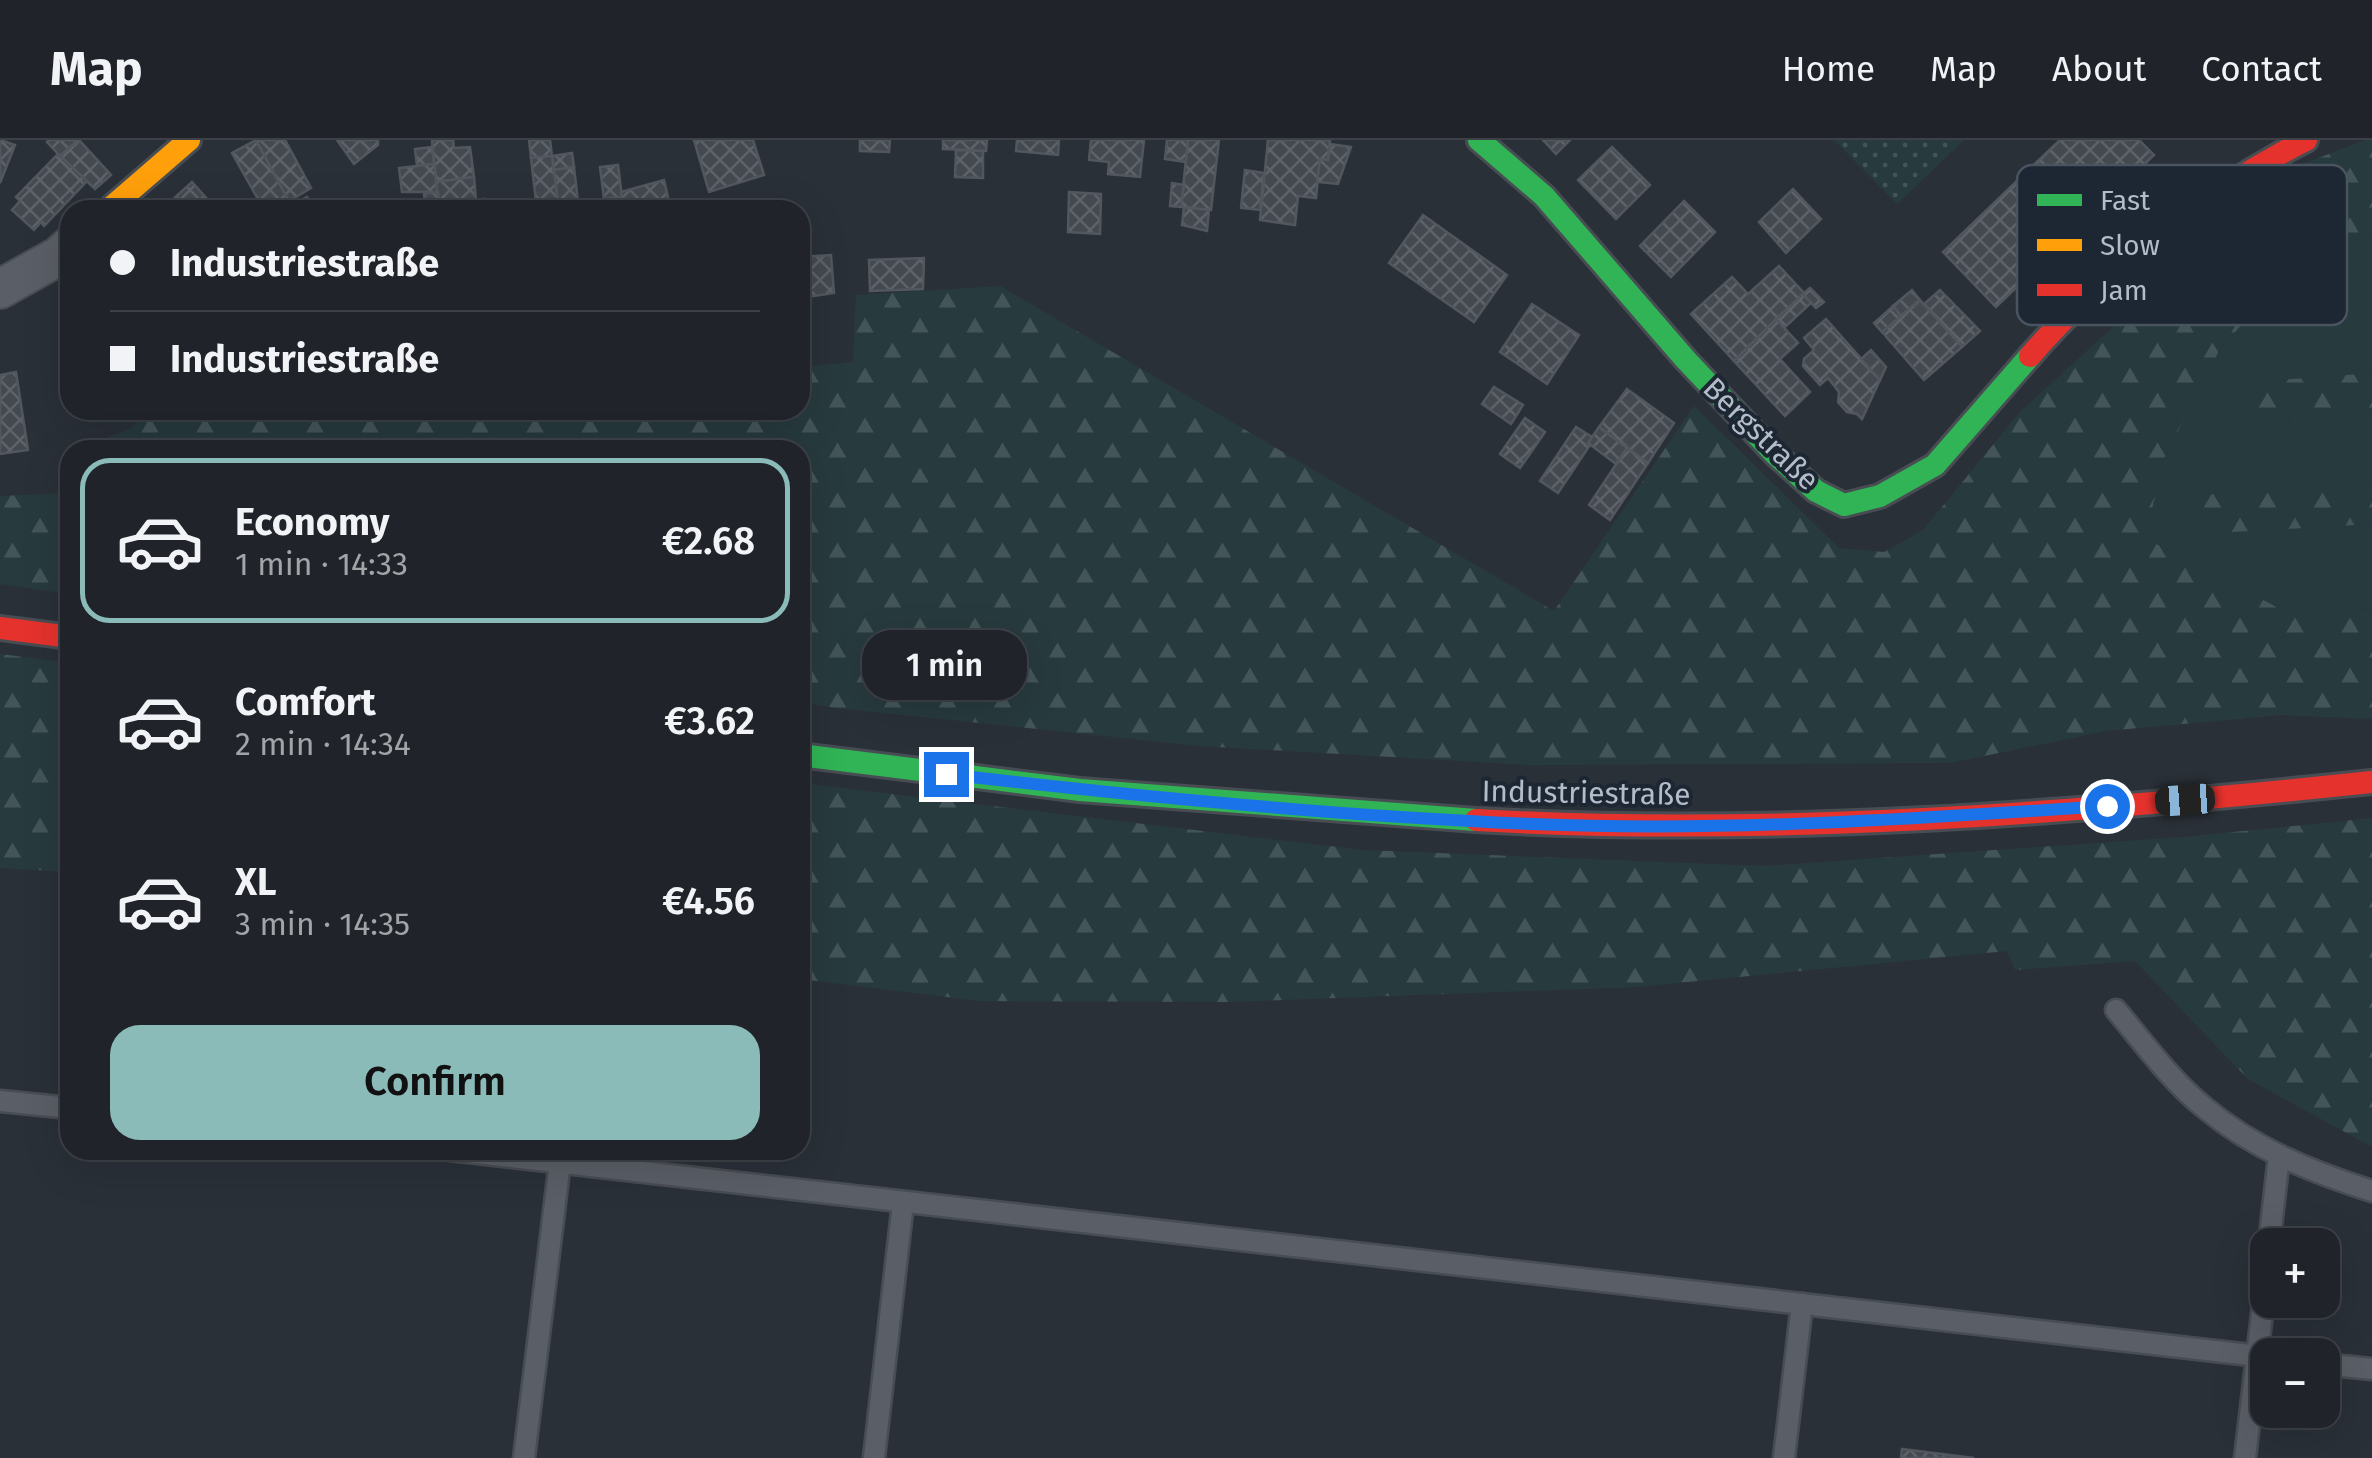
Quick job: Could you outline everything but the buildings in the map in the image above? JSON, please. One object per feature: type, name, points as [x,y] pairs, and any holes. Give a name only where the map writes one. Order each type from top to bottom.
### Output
[{"type":"main road","points":[[119,200],[188,140]]},
{"type":"main road","name":"Bergstraße","points":[[1479,140],[1544,196],[1686,360],[1774,453],[1816,491],[1844,505],[1880,496],[1935,466],[2057,325]]},
{"type":"main road","name":"Bergstraße","points":[[2259,165],[2306,140]]},
{"type":"main road","points":[[0,628],[60,636]]},
{"type":"main road","name":"Industriestraße","points":[[810,756],[1088,791],[1533,824],[1747,826],[1912,819],[2224,798],[2372,782]]},
{"type":"street","points":[[0,289],[60,255]]},
{"type":"lane","points":[[2116,1010],[2157,1060],[2204,1107],[2248,1139],[2331,1178],[2372,1191]]},
{"type":"lane","points":[[0,1100],[60,1107]]},
{"type":"lane","points":[[2271,1228],[2279,1156]]},
{"type":"lane","points":[[542,1160],[2250,1355]]},
{"type":"lane","points":[[524,1458],[560,1162]]},
{"type":"lane","points":[[874,1458],[903,1203]]},
{"type":"lane","points":[[1784,1458],[1802,1304]]},
{"type":"lane","points":[[2340,1366],[2372,1369]]},
{"type":"lane","points":[[2244,1458],[2250,1426]]},
{"type":"green space","points":[[1834,140],[1964,140],[1897,204]]},
{"type":"green space","points":[[2372,140],[2372,236],[2347,246],[2347,165],[2305,163]]},
{"type":"green space","points":[[2372,236],[2372,373],[2252,382],[2253,421],[2372,414],[2372,485],[2199,495],[2198,533],[2372,524],[2372,608],[2290,614],[2145,538],[2165,456],[2220,349],[2241,325],[2347,325],[2347,245]]},
{"type":"green space","points":[[1000,286],[1554,611],[1694,406],[1839,548],[1884,552],[1923,530],[2020,412],[2115,325],[2241,325],[2220,349],[2165,456],[2145,538],[2290,614],[2372,608],[2372,719],[2281,715],[2106,731],[1950,763],[1530,765],[1200,746],[836,708],[810,704],[810,440],[101,440],[130,429],[140,420],[810,420],[810,366],[853,362],[856,295]]},
{"type":"green space","points":[[2372,373],[2372,414],[2253,421],[2251,382]]},
{"type":"green space","points":[[2372,485],[2372,524],[2197,534],[2199,495]]},
{"type":"green space","points":[[60,493],[60,593],[0,584],[0,496]]},
{"type":"green space","points":[[0,654],[60,662],[60,871],[0,868]]},
{"type":"green space","points":[[810,784],[1363,850],[1764,866],[2183,837],[2372,818],[2372,1147],[2248,1079],[2135,961],[2015,970],[2007,951],[1636,987],[1229,1002],[980,1001],[810,980]]},
{"type":"traffic: fast","points":[[1479,140],[1544,196],[1686,360],[1774,453],[1816,491],[1844,505],[1880,496],[1935,465],[2030,356]]},
{"type":"traffic: fast","points":[[810,756],[1080,790],[1476,820]]},
{"type":"traffic: slow","points":[[120,200],[189,140]]},
{"type":"traffic: jam","points":[[2260,165],[2306,140]]},
{"type":"traffic: jam","points":[[2030,356],[2058,325]]},
{"type":"traffic: jam","points":[[0,628],[60,636]]},
{"type":"traffic: jam","points":[[1476,820],[1588,825],[1813,824],[2037,812],[2372,782]]},
{"type":"route","points":[[946,774],[1088,791],[1533,824],[1747,826],[2107,806]]}]
